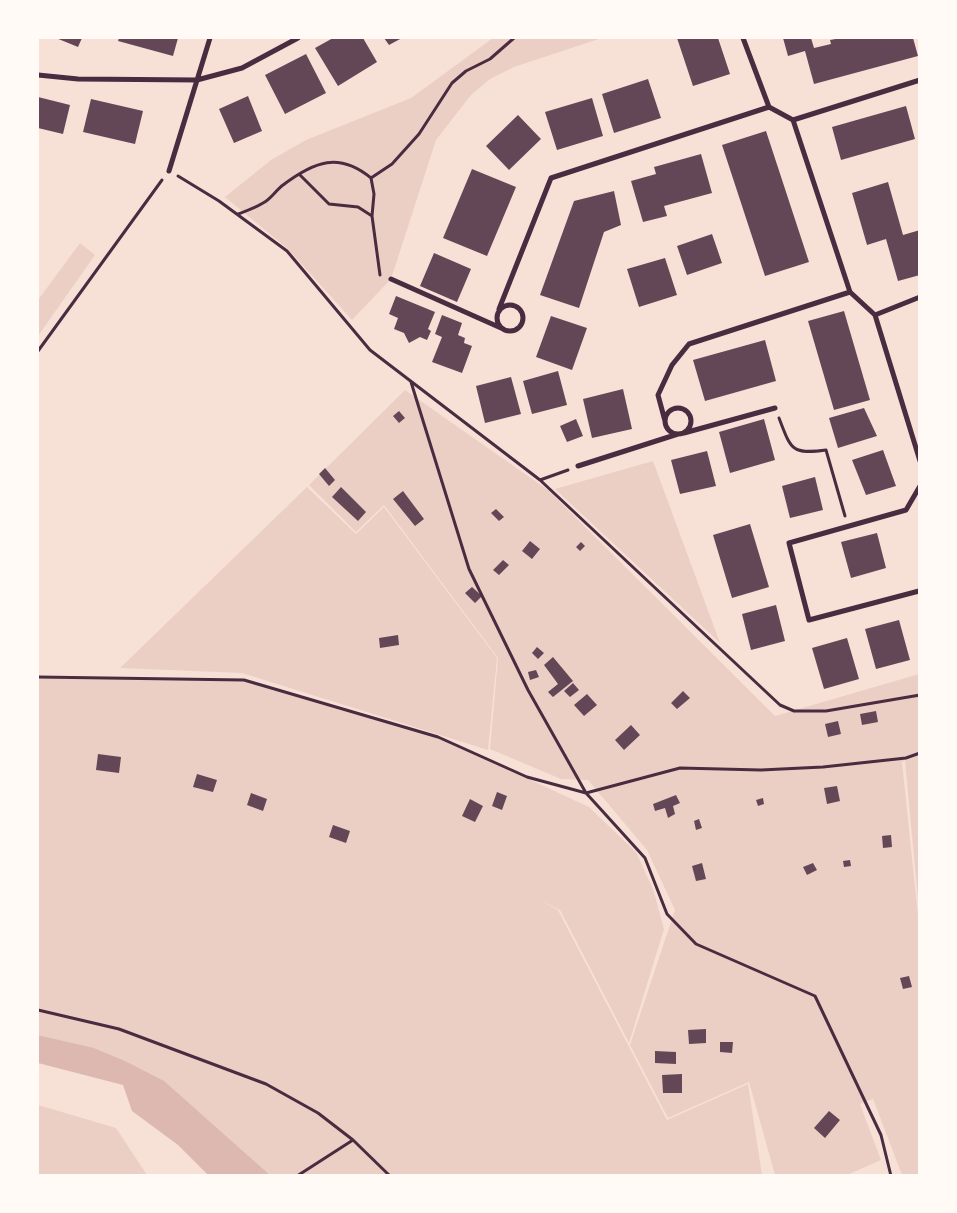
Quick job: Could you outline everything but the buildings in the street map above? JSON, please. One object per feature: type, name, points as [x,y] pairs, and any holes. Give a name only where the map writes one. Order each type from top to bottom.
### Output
[{"type":"street","points":[[169,171],[210,38]]},
{"type":"street","points":[[38,75],[78,79],[197,80],[242,68],[298,38]]},
{"type":"street","points":[[743,38],[769,107],[793,120],[850,292],[875,315],[920,461]]},
{"type":"street","points":[[793,120],[920,80]]},
{"type":"street","points":[[501,328],[496,316],[551,178],[769,107]]},
{"type":"street","points":[[391,279],[501,328],[514,330],[520,326],[522,314],[513,305],[506,305],[499,309]]},
{"type":"street","points":[[678,434],[666,428],[658,395],[672,365],[689,344],[850,292]]},
{"type":"street","points":[[875,315],[920,297]]},
{"type":"street","points":[[665,422],[666,415],[671,410],[679,408],[686,410],[691,422],[684,432]]},
{"type":"street","points":[[578,466],[684,432],[775,408]]},
{"type":"street","points":[[918,591],[809,620],[789,543],[906,510],[920,486]]},
{"type":"path","points":[[371,178],[392,164],[419,134],[452,83],[466,71],[490,59],[514,38]]},
{"type":"path","points":[[237,214],[265,202],[283,185],[300,175],[318,166],[340,161],[361,170],[371,178],[374,194],[372,216],[380,275],[391,279]]},
{"type":"path","points":[[38,351],[169,171],[237,214],[287,251],[370,350],[540,480],[780,705],[794,711],[826,711],[920,695]]},
{"type":"path","points":[[300,175],[329,204],[358,208],[372,216]]},
{"type":"path","points":[[411,382],[469,569],[528,690],[586,793],[645,858],[667,914],[696,944],[815,996],[881,1135],[891,1176]]},
{"type":"path","points":[[775,408],[790,444],[796,451],[804,453],[826,450],[848,526]]},
{"type":"path","points":[[540,480],[578,466]]},
{"type":"path","points":[[38,677],[244,680],[438,737],[527,777],[586,793],[680,768],[761,770],[823,767],[906,758],[920,753]]},
{"type":"path","points":[[38,1010],[119,1030],[266,1084],[318,1113],[353,1140],[390,1176]]},
{"type":"path","points":[[297,1176],[312,1164],[353,1140]]},
{"type":"shaded area","points":[[493,38],[602,38],[514,67],[490,79],[471,95],[436,140],[391,279],[352,320],[288,249],[225,197],[271,160],[306,140],[411,98]]},
{"type":"shaded area","points":[[80,243],[95,255],[38,336],[38,300]]},
{"type":"shaded area","points":[[405,390],[548,490],[775,716],[919,674],[919,753],[902,762],[919,925],[919,1175],[902,1175],[873,1099],[860,1104],[881,1160],[847,1175],[775,1175],[749,1082],[668,1118],[630,1045],[675,910],[647,850],[588,780],[561,779],[490,749],[498,658],[384,505],[356,532],[309,485]]},
{"type":"shaded area","points":[[653,461],[720,643],[555,489]]},
{"type":"shaded area","points":[[307,487],[356,534],[384,507],[497,658],[488,750],[242,673],[120,668]]},
{"type":"shaded area","points":[[38,677],[244,680],[438,737],[589,807],[636,852],[653,889],[664,929],[629,1043],[560,910],[539,900],[558,910],[667,1120],[748,1084],[762,1175],[270,1175],[194,1108],[123,1060],[97,1049],[38,1035]]},
{"type":"shaded area","points":[[919,755],[919,910],[905,761]]},
{"type":"shaded area","points":[[38,1035],[94,1048],[123,1060],[164,1081],[270,1175],[208,1175],[178,1145],[132,1111],[123,1085],[38,1063]]},
{"type":"shaded area","points":[[38,1105],[116,1128],[147,1175],[38,1174]]}]
